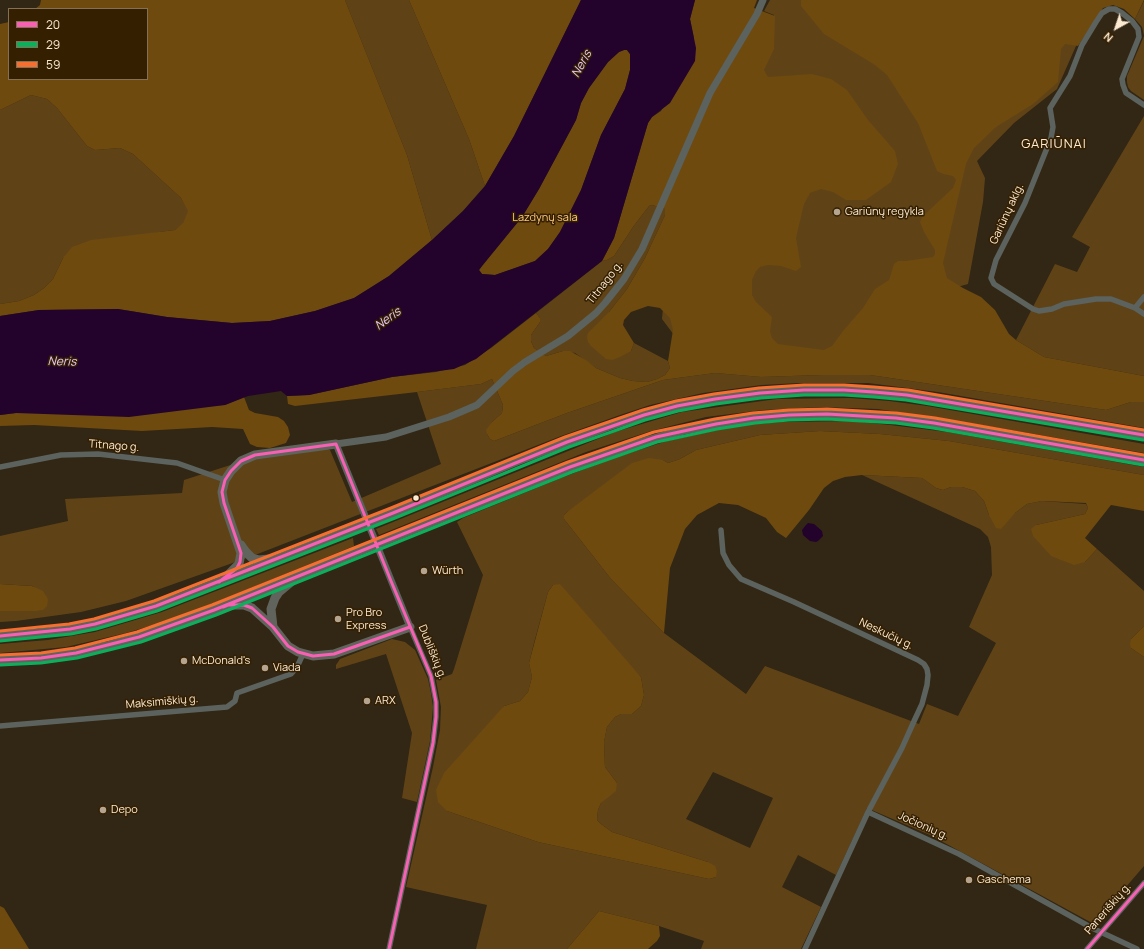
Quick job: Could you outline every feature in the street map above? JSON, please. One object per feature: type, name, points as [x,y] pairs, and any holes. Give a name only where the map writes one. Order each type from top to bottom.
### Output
[{"type":"highway","points":[[0,636],[39,634],[95,624],[156,606],[346,532],[517,461],[623,422],[677,406],[715,399],[760,393],[804,390],[844,390],[907,395],[1144,435]]},
{"type":"highway","points":[[0,660],[42,658],[76,653],[146,635],[228,605],[570,467],[623,448],[684,430],[716,424],[754,418],[789,415],[827,414],[896,418],[1144,460]]},
{"type":"highway","points":[[218,583],[233,571],[240,562],[241,553],[224,503],[222,492],[225,480],[231,471],[241,461],[255,454],[336,444]]},
{"type":"highway","points":[[235,533],[246,552],[252,558],[259,560],[281,557]]},
{"type":"highway","points":[[273,627],[271,609],[274,598],[298,576]]},
{"type":"highway","points":[[228,605],[244,605],[252,608],[273,627],[288,646],[303,654],[313,656],[334,654],[410,627]]},
{"type":"street","name":"Titnago g.","points":[[336,444],[386,436],[449,417],[472,408],[483,400],[513,370],[568,336],[596,313],[616,291],[636,260],[655,221],[710,93],[757,14],[763,0]]},
{"type":"street","name":"Gariūnų aklg.","points":[[1144,105],[1126,93],[1122,79],[1139,37],[1138,29],[1132,21],[1122,13],[1109,9],[1102,13],[1082,45],[1070,76],[1050,108],[1052,127],[1051,138],[1025,203],[996,260],[991,278],[994,284],[1032,309],[1039,311],[1045,311],[1064,304],[1096,299],[1111,299],[1135,308],[1144,314]]},
{"type":"street","points":[[1135,308],[1144,297]]},
{"type":"street","name":"Dubliškių g.","points":[[336,444],[431,676],[436,702],[433,743],[389,949]]},
{"type":"street","name":"Titnago g.","points":[[0,467],[61,455],[98,454],[177,463],[225,480]]},
{"type":"street","name":"Neskučių g.","points":[[722,530],[723,553],[729,565],[741,579],[918,660],[924,664],[927,669],[928,675],[922,704],[902,748],[868,812]]},
{"type":"street","name":"Maksimiškių g.","points":[[0,726],[226,707],[235,701],[237,693],[290,674],[297,667],[303,654]]},
{"type":"street","points":[[805,949],[868,812]]},
{"type":"street","name":"Jočionių g.","points":[[868,812],[959,854],[1101,933],[1138,949]]},
{"type":"street","name":"Paneriškių g.","points":[[1087,949],[1144,883]]},
{"type":"shaded area","points":[[345,0],[409,0],[469,139],[485,186],[463,211],[432,240],[407,155]]},
{"type":"shaded area","points":[[770,0],[1090,0],[1087,21],[1057,89],[1014,123],[977,161],[985,178],[983,202],[968,284],[943,291],[908,360],[680,343],[662,319],[664,297],[774,15],[764,11]]},
{"type":"shaded area","points":[[1144,1],[1144,36],[1142,27],[1135,19]]},
{"type":"shaded area","points":[[1144,36],[1144,100],[1131,91],[1128,87],[1127,76]]},
{"type":"shaded area","points":[[31,95],[47,99],[57,108],[87,146],[95,150],[120,148],[133,154],[181,198],[189,211],[183,224],[175,230],[159,232],[63,258],[53,279],[44,288],[34,295],[19,301],[0,304],[0,110]]},
{"type":"shaded area","points":[[1144,116],[1144,376],[1044,357],[1016,340],[1055,264],[1077,272],[1090,247],[1072,237]]},
{"type":"shaded area","points":[[652,205],[665,209],[665,215],[645,258],[627,289],[609,312],[631,351],[634,343],[668,361],[670,368],[665,375],[647,382],[633,381],[620,378],[596,368],[575,353],[563,351],[546,356],[534,348],[531,341],[531,335],[540,322],[540,318],[536,313],[602,261],[614,256],[633,227],[649,206]]},
{"type":"shaded area","points":[[715,373],[761,377],[870,375],[1106,410],[1131,402],[1144,402],[1144,428],[938,392],[868,383],[799,383],[761,385],[703,393],[650,405],[561,436],[255,555],[126,601],[81,612],[0,622],[0,611],[42,610],[33,586],[0,584],[0,536],[68,521],[65,499],[182,493],[184,480],[252,458],[325,448],[330,450],[352,502],[441,464],[417,392],[481,384],[492,379],[503,405],[502,413],[492,422],[487,434],[490,439],[494,441],[567,413],[663,380]]},
{"type":"shaded area","points":[[850,398],[927,406],[1144,444],[1144,453],[878,409],[821,407],[763,410],[706,417],[651,431],[586,452],[379,535],[376,529],[615,432],[682,412],[777,399]]},
{"type":"shaded area","points":[[851,421],[947,432],[1144,467],[1144,475],[949,441],[880,434],[820,431],[760,435],[696,450],[680,459],[668,463],[663,460],[567,512],[564,515],[564,519],[611,579],[664,633],[746,694],[765,666],[919,724],[927,704],[958,716],[996,643],[969,627],[992,575],[991,547],[988,537],[980,529],[862,475],[922,478],[936,488],[943,490],[951,487],[962,487],[975,491],[984,501],[989,515],[1015,513],[1027,504],[1042,501],[1086,504],[1088,508],[1085,514],[1036,525],[1085,562],[1097,549],[1144,591],[1144,626],[1131,639],[1131,648],[1144,657],[1144,866],[1094,924],[930,835],[867,808],[836,875],[798,855],[782,887],[821,907],[801,949],[701,949],[704,941],[659,926],[599,911],[567,949],[476,949],[487,905],[406,887],[440,730],[441,707],[436,680],[452,674],[483,575],[457,522],[463,518],[561,478],[614,458],[667,441],[740,425],[783,422]],"holes":[[[553,585],[641,677],[644,695],[641,706],[632,714],[621,714],[615,717],[607,727],[604,742],[605,767],[617,783],[601,803],[598,810],[597,820],[612,832],[708,862],[716,877],[709,879],[538,842],[447,811],[504,706],[520,701],[528,692],[532,677],[529,663],[548,592]],[[713,772],[773,798],[750,848],[686,819]]]},
{"type":"shaded area","points":[[353,538],[354,546],[177,618],[126,633],[66,647],[0,653],[0,644],[48,640],[95,632],[162,612]]},
{"type":"shaded area","points":[[392,639],[405,642],[415,650],[428,679],[431,693],[433,707],[430,741],[417,802],[402,798],[412,733],[386,654],[336,669],[336,665],[340,659]]},
{"type":"green space","points":[[41,0],[345,0],[407,155],[432,240],[389,276],[354,298],[315,311],[270,321],[232,323],[167,317],[118,309],[39,310],[0,316],[0,304],[19,301],[34,295],[44,288],[53,279],[63,258],[72,247],[91,240],[175,230],[183,223],[188,211],[181,198],[133,154],[120,148],[95,150],[87,146],[57,108],[47,99],[31,95],[0,110],[0,24],[8,22],[8,80],[148,80],[148,8],[36,8],[40,5]]},
{"type":"green space","points":[[409,0],[581,0],[514,136],[485,186],[469,139]]},
{"type":"green space","points":[[695,0],[757,0],[754,8],[775,16],[774,49],[764,70],[768,77],[812,74],[831,79],[847,90],[868,120],[895,151],[898,164],[891,182],[866,200],[846,200],[833,192],[821,189],[810,193],[804,204],[796,238],[801,267],[796,271],[781,266],[768,265],[760,267],[756,271],[752,280],[752,295],[756,302],[772,317],[770,331],[772,338],[778,344],[824,350],[832,346],[863,308],[875,289],[889,280],[894,264],[898,261],[933,257],[935,250],[920,222],[922,217],[953,188],[956,180],[953,176],[937,171],[918,123],[887,75],[875,65],[824,34],[801,6],[801,0],[1144,0],[1135,19],[1124,9],[1113,5],[1103,8],[1078,46],[1065,44],[1061,49],[1058,82],[1033,104],[996,127],[974,148],[966,164],[943,263],[947,278],[981,297],[995,310],[1009,334],[1016,340],[1044,357],[1144,376],[1144,402],[1131,402],[1106,410],[870,375],[761,377],[715,373],[663,380],[567,413],[494,441],[490,439],[486,430],[502,413],[503,405],[492,379],[481,384],[417,392],[295,406],[288,404],[287,396],[309,395],[392,377],[436,372],[465,365],[491,348],[536,313],[540,318],[540,322],[531,335],[531,341],[534,348],[546,356],[563,351],[570,351],[586,360],[596,368],[620,378],[633,381],[647,382],[665,375],[670,368],[668,361],[673,330],[670,318],[660,308],[648,306],[631,312],[624,320],[623,325],[634,343],[631,351],[620,357],[612,360],[606,359],[591,346],[587,337],[588,333],[609,312],[627,289],[645,258],[665,215],[665,209],[652,205],[649,206],[614,256],[602,261],[614,238],[648,123],[652,117],[661,111],[694,38],[690,19]]},
{"type":"green space","name":"Lazdynų sala","points":[[627,50],[630,54],[630,70],[625,89],[601,135],[581,190],[560,232],[548,249],[535,261],[495,275],[482,274],[479,270],[522,217],[539,189],[576,120],[581,103],[589,88],[608,62],[619,52]]},
{"type":"green space","points":[[244,397],[249,410],[255,413],[278,417],[284,421],[288,427],[290,435],[286,443],[270,448],[257,447],[250,444],[243,429],[212,427],[142,431],[34,425],[0,426],[0,415],[16,413],[225,405]]},
{"type":"green space","points":[[820,431],[880,434],[949,441],[1144,475],[1144,511],[1111,505],[1085,538],[1097,549],[1085,562],[1074,565],[1051,556],[1033,536],[1031,529],[1036,525],[1085,514],[1088,508],[1086,503],[1042,501],[1027,504],[1015,513],[1001,529],[996,528],[984,501],[975,491],[962,487],[951,487],[943,490],[936,488],[922,478],[862,475],[845,477],[833,481],[824,488],[809,510],[786,538],[777,532],[766,518],[738,505],[719,503],[697,515],[685,529],[670,568],[664,633],[611,579],[564,519],[564,515],[567,512],[632,463],[649,458],[663,460],[668,463],[680,459],[696,450],[760,435]]},
{"type":"green space","points":[[0,584],[32,586],[43,591],[48,599],[47,606],[43,610],[37,611],[0,611]]},
{"type":"green space","points":[[560,584],[641,677],[644,695],[641,706],[632,714],[621,714],[615,717],[607,727],[604,742],[605,767],[617,783],[616,791],[601,803],[598,810],[597,820],[612,832],[708,862],[715,866],[717,871],[716,877],[709,879],[538,842],[447,811],[438,802],[436,790],[444,773],[504,706],[520,701],[528,692],[532,677],[529,663],[548,592],[553,585]]},
{"type":"green space","points":[[1144,626],[1144,657],[1131,648],[1130,644],[1131,639]]},
{"type":"green space","points":[[0,906],[4,908],[29,949],[0,949]]},
{"type":"green space","points":[[599,911],[659,926],[660,936],[648,949],[567,949]]},
{"type":"water","name":"Neris","points":[[581,0],[695,0],[690,19],[696,48],[695,61],[670,103],[652,117],[648,123],[614,238],[602,261],[476,359],[454,369],[392,377],[309,395],[287,396],[281,391],[248,396],[225,405],[129,417],[16,413],[0,415],[0,316],[39,310],[118,309],[167,317],[232,323],[270,321],[315,311],[354,298],[389,276],[432,240],[463,211],[485,186],[514,136]],"holes":[[[627,50],[630,54],[630,70],[625,89],[601,135],[581,190],[560,232],[548,249],[535,261],[495,275],[482,274],[479,270],[522,217],[539,189],[576,120],[581,103],[589,88],[608,62],[619,52]]]},
{"type":"water","points":[[808,523],[814,524],[822,531],[823,536],[816,542],[810,541],[803,535],[802,530]]},
{"type":"transit line","name":"59","points":[[0,631],[69,624],[94,619],[154,601],[391,508],[565,437],[643,410],[676,401],[714,394],[759,388],[804,385],[874,387],[908,390],[1144,430]]},
{"type":"transit line","name":"20","points":[[0,636],[70,629],[95,624],[156,606],[393,513],[567,442],[644,415],[677,406],[715,399],[760,393],[804,390],[874,392],[907,395],[1144,435]]},
{"type":"transit line","name":"29","points":[[0,641],[71,634],[96,629],[157,611],[395,518],[569,447],[645,420],[678,411],[716,404],[761,398],[804,395],[874,397],[906,400],[1143,440]]},
{"type":"transit line","name":"59","points":[[0,655],[41,653],[75,648],[137,632],[212,605],[568,462],[654,432],[715,419],[753,413],[789,410],[827,409],[896,413],[935,418],[1144,455]]},
{"type":"transit line","name":"20","points":[[0,660],[41,658],[76,653],[139,637],[214,610],[570,467],[656,437],[716,424],[754,418],[789,415],[827,414],[896,418],[934,423],[1144,460]]},
{"type":"transit line","name":"29","points":[[0,665],[41,663],[77,658],[141,642],[216,615],[572,472],[657,442],[717,429],[755,423],[789,420],[827,419],[896,423],[933,428],[1143,465]]},
{"type":"transit line","name":"20","points":[[219,582],[237,568],[240,562],[241,553],[224,503],[222,492],[225,480],[231,471],[241,461],[255,455],[336,444],[431,676],[436,702],[433,743],[389,949]]},
{"type":"transit line","name":"20","points":[[223,607],[228,605],[244,605],[252,608],[273,627],[288,646],[298,652],[313,656],[334,654],[410,627]]},
{"type":"transit line","name":"20","points":[[1087,949],[1144,883]]},
{"type":"place","name":"Gariūnų regykla","points":[[837,212]]},
{"type":"place","name":"Würth","points":[[424,571]]},
{"type":"place","name":"Pro Bro Express","points":[[338,619]]},
{"type":"place","name":"McDonald's","points":[[184,661]]},
{"type":"place","name":"Viada","points":[[265,668]]},
{"type":"place","name":"ARX","points":[[367,701]]},
{"type":"place","name":"Depo","points":[[103,810]]},
{"type":"place","name":"Gaschema","points":[[969,880]]},
{"type":"district","name":"GARIŪNAI","points":[[1054,144]]}]
